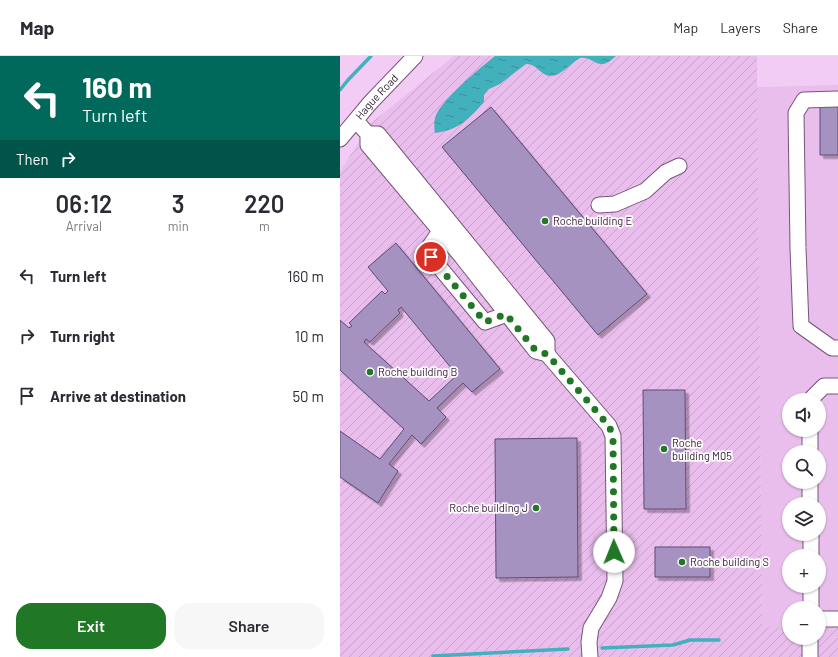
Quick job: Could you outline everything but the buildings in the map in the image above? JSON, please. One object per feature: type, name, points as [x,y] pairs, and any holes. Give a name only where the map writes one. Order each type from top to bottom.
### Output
[{"type":"street","name":"Hague Road","points":[[340,139],[415,56]]},
{"type":"street","points":[[838,99],[804,100],[796,113],[801,326],[832,348],[838,348]]},
{"type":"street","points":[[356,120],[368,134],[368,145],[440,231],[536,351],[547,354],[609,426],[613,436],[615,581],[609,598],[592,628],[589,642],[590,657]]},
{"type":"street","points":[[368,134],[378,134],[547,341],[547,354]]},
{"type":"street","points":[[599,205],[615,204],[645,191],[666,172],[679,166]]},
{"type":"street","points":[[440,231],[429,247],[431,257],[485,322],[506,314]]},
{"type":"street","points":[[817,393],[824,386],[838,386]]},
{"type":"street","points":[[826,619],[838,619]]},
{"type":"street","points":[[810,645],[810,657]]},
{"type":"shaded area","points":[[454,56],[757,56],[762,627],[782,628],[782,645],[826,645],[826,628],[838,628],[838,657],[340,657],[340,172],[370,124]]},
{"type":"shaded area","points":[[838,85],[838,628],[826,628],[826,601],[782,601],[782,628],[762,628],[757,87]]},
{"type":"water","points":[[495,56],[616,56],[604,64],[596,63],[585,58],[580,58],[562,72],[550,76],[543,74],[533,65],[526,64],[500,84],[489,89],[484,95],[484,102],[463,123],[443,132],[435,133],[435,118],[444,103],[461,85]]},
{"type":"waterway","points":[[340,90],[371,56]]},
{"type":"waterway","points":[[602,648],[673,645],[690,640],[719,640]]},
{"type":"waterway","points":[[433,656],[568,649]]},
{"type":"place","name":"Roche building E","points":[[545,221]]},
{"type":"place","name":"Roche building B","points":[[370,372]]},
{"type":"place","name":"Roche building M05","points":[[664,449]]},
{"type":"place","name":"Roche building J","points":[[536,508]]},
{"type":"place","name":"Roche building S","points":[[682,562]]},
{"type":"route","points":[[431,257],[485,322],[506,314],[536,351],[547,354],[609,426],[613,436],[614,552]]}]
